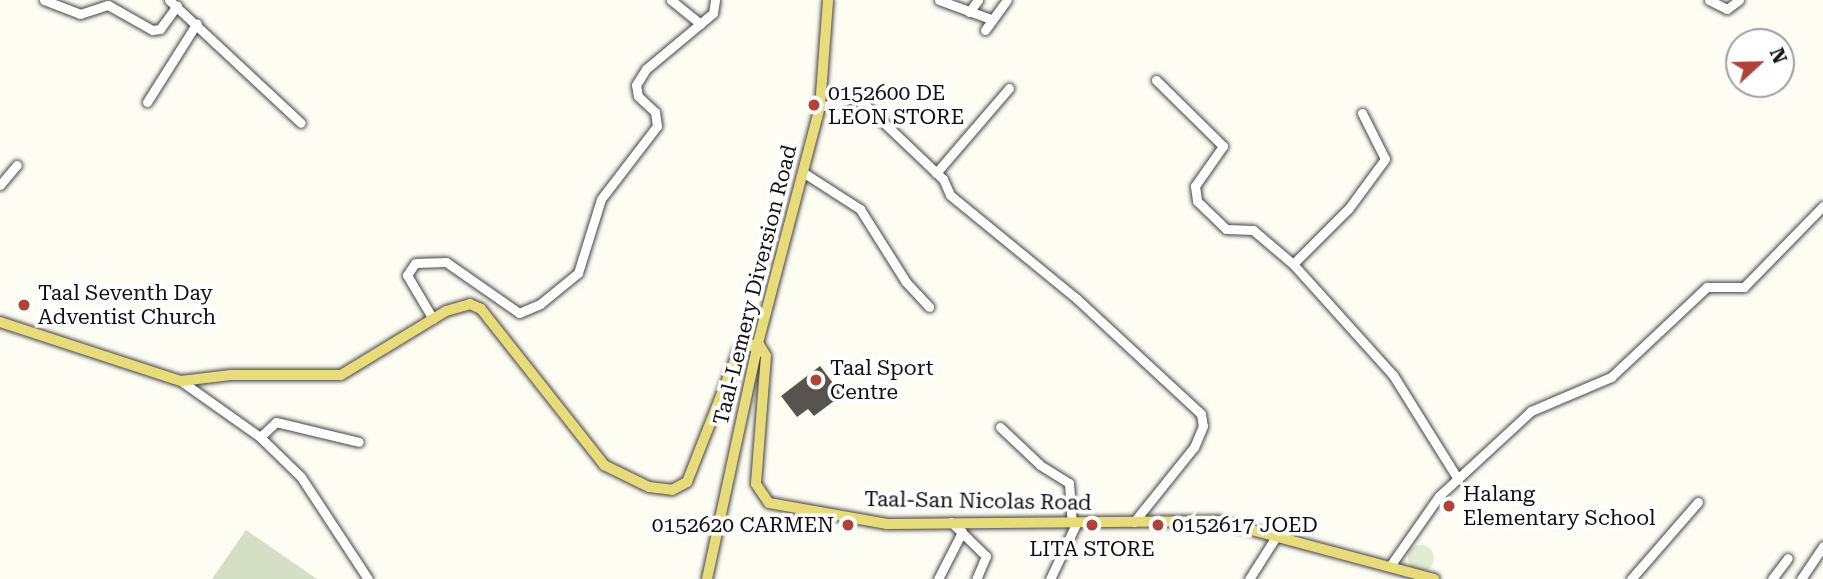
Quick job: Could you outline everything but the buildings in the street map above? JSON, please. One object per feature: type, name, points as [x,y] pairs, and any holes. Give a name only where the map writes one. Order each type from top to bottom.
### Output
[{"type":"main road","name":"Taal-Lemery Diversion Road","points":[[707,579],[758,343],[820,107],[828,0]]},
{"type":"main road","points":[[0,322],[181,381],[231,375],[341,375],[433,319],[470,304],[481,309],[604,465],[649,487],[672,490],[687,482],[739,350],[758,343]]},
{"type":"main road","name":"Taal-San Nicolas Road","points":[[758,343],[766,356],[756,484],[763,500],[887,524],[1218,521],[1434,579]]},
{"type":"street","points":[[44,0],[80,14],[108,5],[156,31],[173,3],[301,123]]},
{"type":"street","points":[[671,0],[701,24]]},
{"type":"street","points":[[433,319],[407,275],[415,263],[446,262],[519,313],[540,304],[578,273],[601,199],[657,126],[655,112],[638,96],[636,85],[646,69],[713,13],[715,0]]},
{"type":"street","points":[[941,0],[991,19]]},
{"type":"street","points":[[969,12],[978,0]]},
{"type":"street","points":[[985,30],[1006,0]]},
{"type":"street","points":[[1709,0],[1727,9],[1739,0]]},
{"type":"street","points":[[147,102],[197,23]]},
{"type":"street","points":[[1157,80],[1223,146],[1195,186],[1197,201],[1226,229],[1253,230],[1293,264],[1393,375],[1458,478]]},
{"type":"street","points":[[936,173],[1009,88]]},
{"type":"street","points":[[820,107],[850,99],[861,102],[936,173],[950,195],[1077,299],[1200,414],[1203,426],[1194,447],[1134,522]]},
{"type":"street","points":[[1293,264],[1349,208],[1385,159],[1362,113]]},
{"type":"street","points":[[0,185],[17,165]]},
{"type":"street","points":[[804,173],[860,209],[906,282],[929,307]]},
{"type":"street","points":[[1390,566],[1458,478],[1531,411],[1611,377],[1707,286],[1744,287],[1823,206]]},
{"type":"street","points":[[181,381],[260,437],[301,477],[368,579]]},
{"type":"street","points":[[260,437],[276,422],[359,442]]},
{"type":"street","points":[[1000,426],[1040,466],[1069,483],[1075,522],[1050,579]]},
{"type":"street","points":[[1631,579],[1698,502]]},
{"type":"street","points":[[950,522],[986,556],[976,579]]},
{"type":"street","points":[[938,579],[962,532]]},
{"type":"street","points":[[1249,579],[1277,535]]},
{"type":"street","points":[[1801,579],[1823,546]]},
{"type":"street","points":[[1772,579],[1788,558]]},
{"type":"green space","points":[[246,530],[317,579],[212,579]]},
{"type":"green space","points":[[1421,545],[1430,549],[1434,558],[1430,567],[1421,571],[1412,567],[1408,558],[1412,549]]},
{"type":"place","name":"0152600 DE LEON STORE","points":[[814,105]]},
{"type":"place","name":"Taal Seventh Day Adventist Church","points":[[24,305]]},
{"type":"place","name":"Taal Sport Centre","points":[[816,380]]},
{"type":"place","name":"Halang Elementary School","points":[[1449,506]]},
{"type":"place","name":"0152620 CARMEN","points":[[848,525]]},
{"type":"place","name":"LITA STORE","points":[[1092,525]]},
{"type":"place","name":"0152617 JOED","points":[[1158,525]]}]
